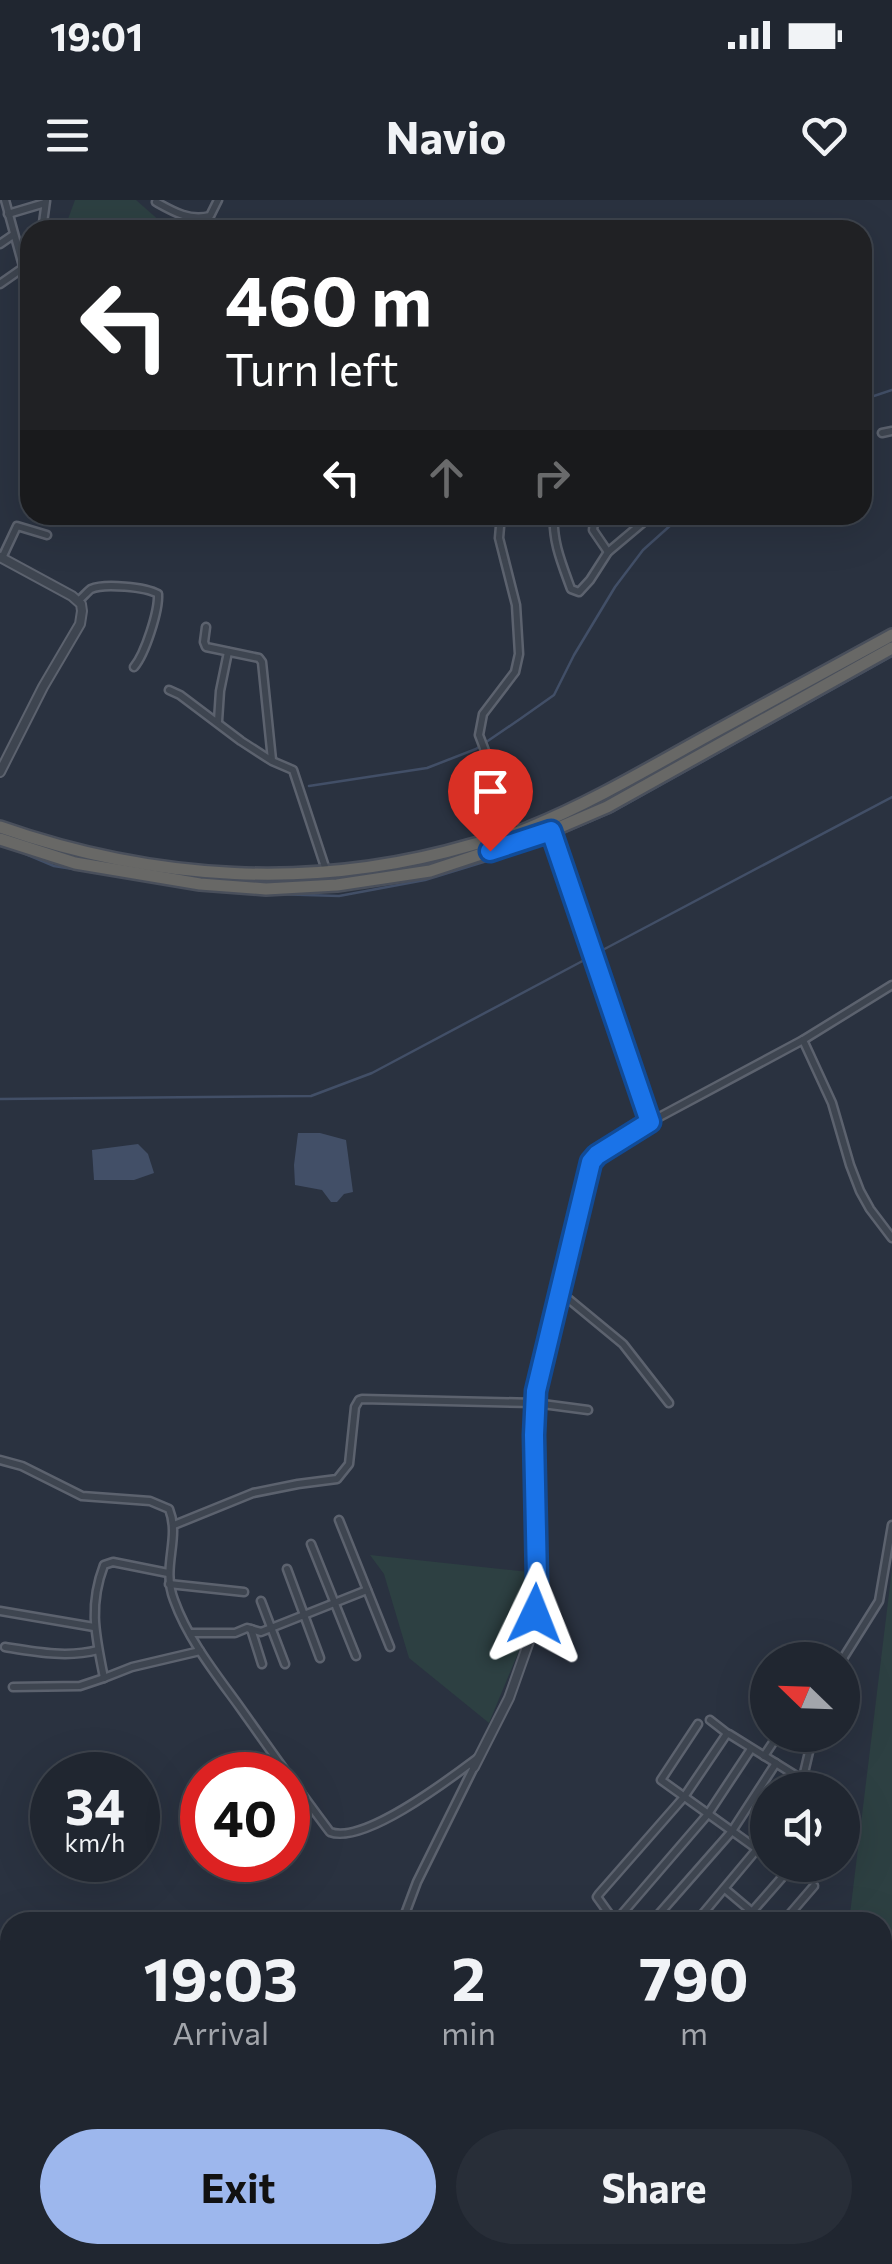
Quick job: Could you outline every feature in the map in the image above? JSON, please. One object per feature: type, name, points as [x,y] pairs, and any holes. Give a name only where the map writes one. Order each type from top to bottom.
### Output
[{"type":"highway","points":[[0,827],[132,864],[231,874],[328,873],[438,855],[516,832],[598,797],[892,635]]},
{"type":"highway","points":[[0,839],[75,864],[200,884],[266,888],[337,885],[430,870],[552,832],[607,807],[892,648]]},
{"type":"street","points":[[4,200],[20,250]]},
{"type":"street","points":[[156,202],[178,214],[200,218],[210,216],[218,200]]},
{"type":"street","points":[[8,214],[46,202]]},
{"type":"street","points":[[0,244],[13,235]]},
{"type":"street","points":[[882,433],[892,430]]},
{"type":"street","points":[[500,525],[499,538],[516,605],[520,654],[515,672],[483,714],[479,735],[516,832]]},
{"type":"street","points":[[554,525],[559,557],[570,589],[575,592],[590,580],[608,552],[640,525]]},
{"type":"street","points":[[594,525],[608,552]]},
{"type":"street","points":[[0,772],[80,624],[82,611],[78,601],[1,557],[19,526],[47,535]]},
{"type":"street","points":[[78,601],[90,589],[137,588],[158,594],[158,608],[134,667]]},
{"type":"street","points":[[206,627],[205,646],[259,658],[262,662],[272,761]]},
{"type":"street","points":[[218,722],[228,652]]},
{"type":"street","points":[[169,690],[272,761],[293,770],[328,873]]},
{"type":"street","points":[[552,832],[650,1122]]},
{"type":"street","points":[[406,1912],[509,1698],[532,1633],[537,1580],[535,1403],[591,1162],[650,1122],[803,1040],[892,985]]},
{"type":"street","points":[[803,1040],[832,1104],[860,1191],[892,1238]]},
{"type":"street","points":[[560,1292],[623,1344],[669,1404]]},
{"type":"street","points":[[174,1525],[254,1494],[337,1479],[349,1464],[354,1406],[358,1400],[535,1403],[588,1410]]},
{"type":"street","points":[[0,1460],[22,1466],[82,1496],[150,1501],[169,1509],[174,1525],[168,1584],[175,1605],[200,1652],[330,1832],[337,1835],[379,1822],[436,1790],[480,1756]]},
{"type":"street","points":[[338,1520],[390,1647]]},
{"type":"street","points":[[853,1642],[878,1601],[892,1526]]},
{"type":"street","points":[[311,1544],[356,1656]]},
{"type":"street","points":[[104,1678],[94,1627],[95,1594],[104,1566],[113,1562],[168,1573]]},
{"type":"street","points":[[287,1569],[320,1658]]},
{"type":"street","points":[[168,1584],[244,1592]]},
{"type":"street","points":[[190,1633],[236,1633],[246,1628],[261,1632],[367,1590]]},
{"type":"street","points":[[262,1600],[285,1664]]},
{"type":"street","points":[[0,1611],[94,1627]]},
{"type":"street","points":[[252,1630],[262,1664]]},
{"type":"street","points":[[5,1647],[50,1654],[98,1650]]},
{"type":"street","points":[[13,1687],[80,1686],[132,1667],[200,1652]]},
{"type":"street","points":[[710,1720],[750,1748]]},
{"type":"street","points":[[698,1724],[661,1779],[750,1843]]},
{"type":"street","points":[[608,1912],[598,1896],[684,1797],[728,1734]]},
{"type":"street","points":[[624,1912],[708,1814],[750,1752]]},
{"type":"street","points":[[757,1752],[790,1772]]},
{"type":"street","points":[[764,1756],[767,1752]]},
{"type":"street","points":[[661,1912],[732,1831],[776,1764]]},
{"type":"street","points":[[705,1912],[750,1857]]},
{"type":"street","points":[[725,1889],[752,1912],[778,1882]]},
{"type":"street","points":[[792,1912],[814,1886]]},
{"type":"shaded area","points":[[75,200],[136,200],[159,220],[68,220]]},
{"type":"shaded area","points":[[370,1555],[529,1572],[523,1641],[489,1723],[409,1658],[384,1574]]},
{"type":"shaded area","points":[[892,1569],[892,1912],[850,1912],[854,1882],[860,1882],[860,1832]]},
{"type":"water","points":[[298,1133],[320,1133],[346,1140],[353,1192],[331,1202],[322,1190],[295,1185]]},
{"type":"water","points":[[138,1144],[148,1154],[154,1173],[134,1180],[94,1180],[92,1150]]},
{"type":"waterway","points":[[872,397],[892,390]]},
{"type":"waterway","points":[[309,786],[427,768],[476,749],[554,695],[615,587],[643,550],[671,525]]},
{"type":"waterway","points":[[273,894],[339,896],[425,880],[526,849],[614,811],[892,656]]},
{"type":"waterway","points":[[597,953],[892,797]]},
{"type":"waterway","points":[[9,847],[54,866],[166,884]]},
{"type":"waterway","points":[[203,890],[250,893]]},
{"type":"waterway","points":[[0,1099],[311,1096],[372,1073],[590,957]]},
{"type":"route","points":[[490,851],[551,831],[650,1122],[591,1162],[538,1381],[534,1418],[535,1614]]}]
